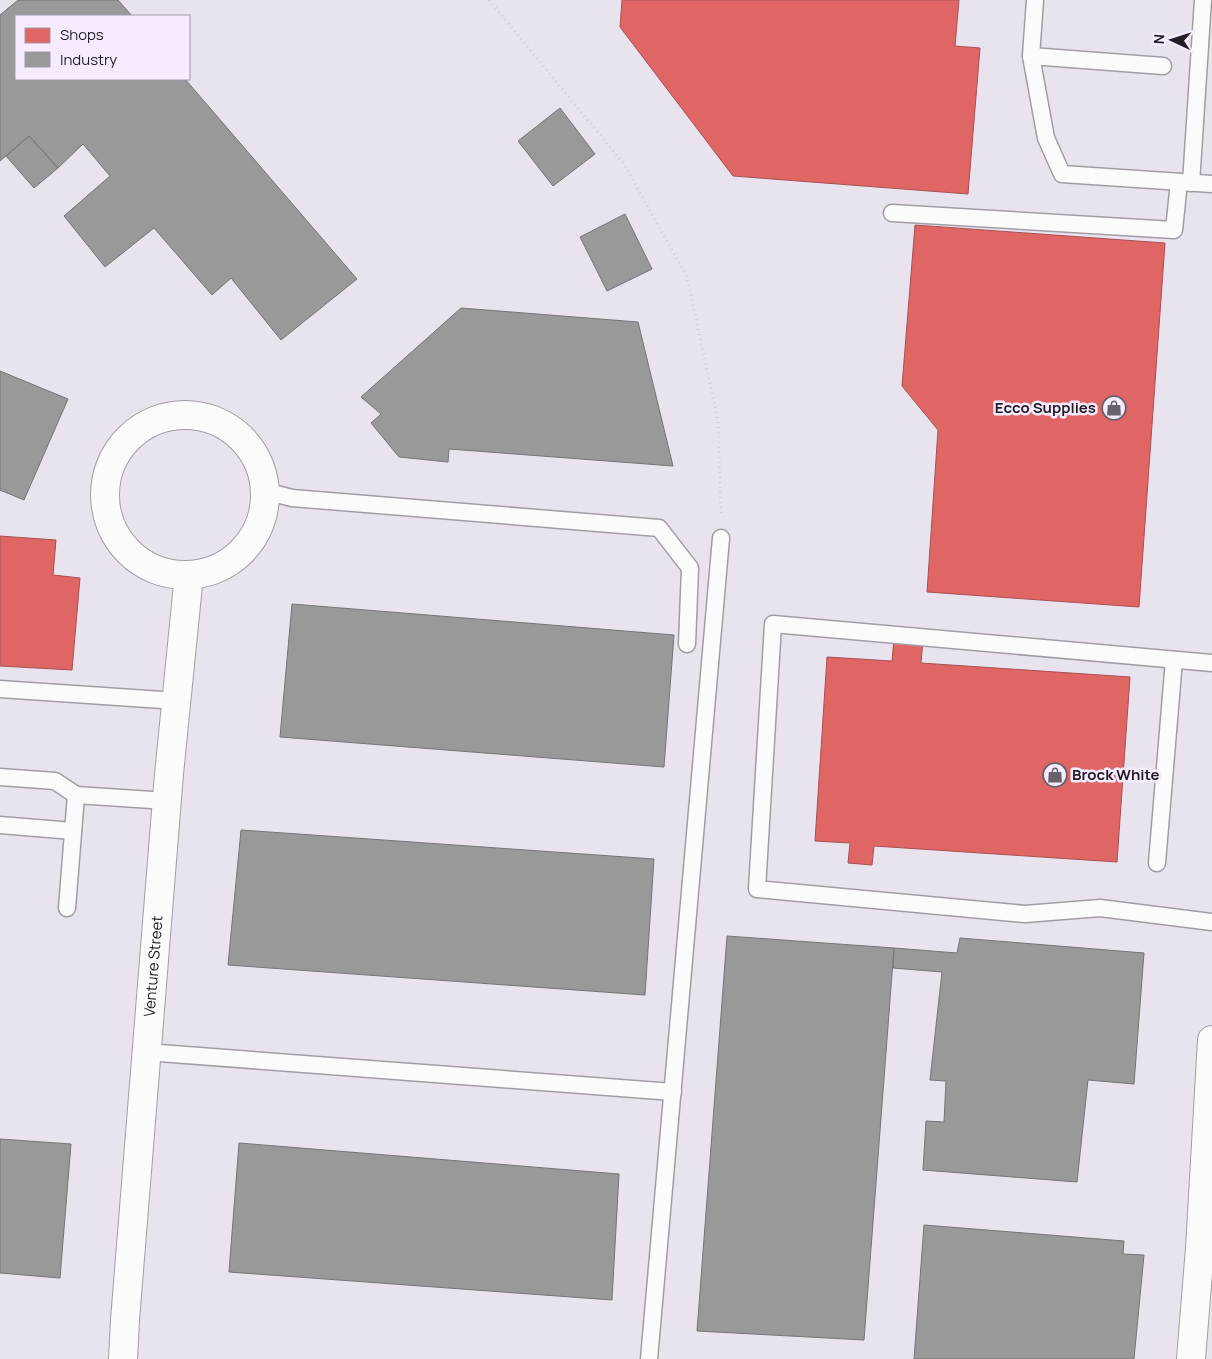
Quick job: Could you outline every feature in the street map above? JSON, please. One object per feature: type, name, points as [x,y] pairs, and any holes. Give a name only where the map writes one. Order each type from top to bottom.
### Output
[{"type":"street","points":[[172,416],[199,416],[225,425],[245,442],[259,465],[265,492],[262,516],[256,532],[235,558],[213,570],[189,575],[162,572],[138,560],[119,541],[108,516],[105,490],[111,464],[126,441],[147,424],[172,416]]},
{"type":"street","name":"Venture Street","points":[[123,1359],[167,801],[189,575]]},
{"type":"street","points":[[1191,1359],[1205,1263],[1212,1040]]},
{"type":"lane","points":[[1035,0],[1031,56],[1046,138],[1062,174],[1212,184]]},
{"type":"lane","points":[[892,213],[1174,230],[1185,182],[1203,0]]},
{"type":"lane","points":[[1031,56],[1163,66]]},
{"type":"lane","points":[[265,492],[292,498],[659,528],[690,568],[687,644]]},
{"type":"lane","points":[[650,1359],[721,538]]},
{"type":"lane","points":[[1212,663],[773,624],[757,889],[1025,914],[1100,908],[1212,922]]},
{"type":"lane","points":[[1157,862],[1174,660]]},
{"type":"lane","points":[[0,689],[176,701]]},
{"type":"lane","points":[[0,777],[55,781],[76,795],[167,801]]},
{"type":"lane","points":[[67,908],[76,795]]},
{"type":"lane","points":[[0,825],[73,831]]},
{"type":"lane","points":[[146,1052],[673,1092]]},
{"type":"path","points":[[490,0],[624,164],[687,277],[718,420],[721,538]]},
{"type":"building: Shops","points":[[622,0],[959,0],[955,46],[980,48],[968,194],[733,176],[620,27]]},
{"type":"building: Shops","points":[[915,225],[1165,243],[1139,607],[927,592],[938,430],[902,386]]},
{"type":"building: Shops","points":[[0,536],[56,540],[53,575],[80,578],[72,670],[0,666]]},
{"type":"building: Shops","points":[[894,639],[923,640],[921,663],[1130,677],[1117,862],[874,846],[872,865],[848,863],[850,843],[815,841],[827,657],[892,661]]},
{"type":"building: Industry","points":[[18,0],[118,0],[131,15],[15,15],[15,80],[186,80],[357,279],[281,340],[231,278],[212,295],[154,228],[105,267],[64,216],[110,176],[83,144],[58,168],[29,136],[0,161],[0,15]]},
{"type":"building: Industry","points":[[560,108],[595,154],[553,186],[518,141]]},
{"type":"building: Industry","points":[[29,136],[58,168],[34,188],[6,156]]},
{"type":"building: Industry","points":[[625,214],[652,269],[607,291],[580,237]]},
{"type":"building: Industry","points":[[461,308],[638,322],[673,466],[449,449],[448,462],[399,457],[371,423],[381,414],[361,397]]},
{"type":"building: Industry","points":[[0,371],[68,399],[24,500],[0,490]]},
{"type":"building: Industry","points":[[292,604],[674,635],[664,767],[280,737]]},
{"type":"building: Industry","points":[[241,830],[654,859],[645,995],[228,965]]},
{"type":"building: Industry","points":[[727,936],[894,948],[864,1340],[697,1331]]},
{"type":"building: Industry","points":[[960,938],[1144,953],[1134,1084],[1088,1080],[1077,1182],[923,1170],[926,1121],[944,1122],[946,1081],[930,1080],[942,972],[893,968],[894,948],[957,953]]},
{"type":"building: Industry","points":[[0,1139],[71,1144],[60,1278],[0,1273]]},
{"type":"building: Industry","points":[[239,1143],[619,1174],[612,1300],[229,1272]]},
{"type":"building: Industry","points":[[924,1225],[1124,1241],[1123,1254],[1144,1255],[1134,1359],[914,1359]]},
{"type":"place","name":"Ecco Supplies","points":[[1114,408]]},
{"type":"place","name":"Brock White","points":[[1055,775]]}]
